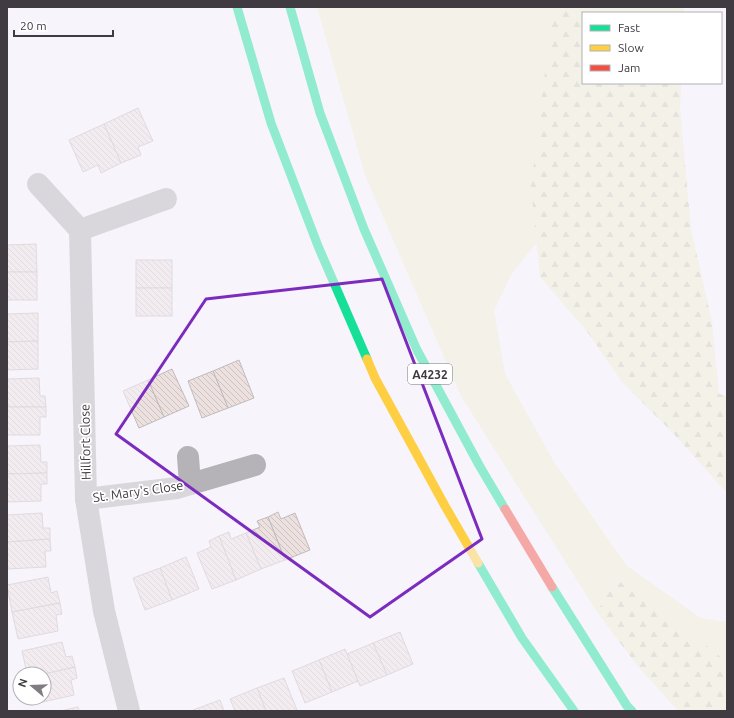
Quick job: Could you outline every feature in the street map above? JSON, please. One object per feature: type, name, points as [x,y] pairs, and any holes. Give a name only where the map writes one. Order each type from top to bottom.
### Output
[{"type":"main road","points":[[237,7],[271,123],[318,246],[375,378],[445,506],[522,638],[574,711]]},
{"type":"main road","name":"A4232","points":[[290,7],[323,120],[364,229],[417,350],[483,472],[544,575],[627,706],[632,711]]},
{"type":"street","points":[[38,184],[80,230],[166,199]]},
{"type":"street","name":"Hillfort Close","points":[[80,230],[86,499],[104,611],[129,711]]},
{"type":"street","name":"St. Mary's Close","points":[[188,457],[190,484]]},
{"type":"street","name":"St. Mary's Close","points":[[86,499],[177,488],[255,465]]},
{"type":"highlighted area","points":[[382,279],[482,539],[370,617],[116,434],[206,299]]},
{"type":"green space","points":[[317,7],[554,7],[531,187],[537,242],[511,275],[494,311],[505,374],[554,462],[627,566],[701,618],[727,622],[727,662],[696,637],[616,579],[597,612],[461,396],[365,175]]},
{"type":"green space","points":[[554,7],[684,7],[684,12],[582,12],[582,84],[681,84],[680,109],[691,229],[712,322],[719,394],[727,396],[727,493],[671,431],[622,382],[586,330],[540,277],[531,187]]},
{"type":"green space","points":[[616,579],[696,637],[727,662],[727,711],[678,711],[636,664],[597,612]]},
{"type":"building","points":[[138,108],[153,141],[138,147],[141,155],[121,163],[104,124]]},
{"type":"building","points":[[104,124],[121,163],[101,173],[98,165],[83,172],[69,140]]},
{"type":"building","points":[[36,244],[37,272],[7,272],[7,245]]},
{"type":"building","points":[[136,260],[172,260],[172,288],[136,288]]},
{"type":"building","points":[[7,272],[37,272],[37,300],[7,300]]},
{"type":"building","points":[[136,288],[172,288],[172,316],[136,316]]},
{"type":"building","points":[[38,313],[38,341],[7,342],[7,314]]},
{"type":"building","points":[[38,341],[38,369],[7,370],[7,342]]},
{"type":"building","points":[[239,360],[254,398],[228,408],[213,371]]},
{"type":"building","points":[[172,369],[189,406],[164,417],[148,380]]},
{"type":"building","points":[[213,371],[228,408],[202,418],[188,381]]},
{"type":"building","points":[[39,378],[40,396],[45,396],[46,407],[7,407],[7,379]]},
{"type":"building","points":[[148,380],[164,417],[139,428],[123,391]]},
{"type":"building","points":[[7,407],[46,407],[46,417],[40,417],[40,435],[7,435]]},
{"type":"building","points":[[40,445],[41,462],[47,462],[47,473],[7,474],[7,446]]},
{"type":"building","points":[[47,473],[47,484],[41,484],[41,501],[7,502],[7,474]]},
{"type":"building","points":[[278,512],[281,519],[295,513],[310,550],[285,560],[268,517]]},
{"type":"building","points":[[42,513],[43,528],[50,528],[50,539],[7,542],[7,515]]},
{"type":"building","points":[[268,517],[285,560],[261,569],[246,533],[260,527],[257,521]]},
{"type":"building","points":[[229,532],[231,539],[246,533],[261,569],[236,580],[219,536]]},
{"type":"building","points":[[219,536],[236,580],[212,589],[197,553],[211,547],[209,541]]},
{"type":"building","points":[[50,539],[51,551],[45,551],[46,567],[7,569],[7,542]]},
{"type":"building","points":[[186,557],[199,589],[172,600],[160,568]]},
{"type":"building","points":[[160,568],[172,600],[145,610],[133,578]]},
{"type":"building","points":[[48,577],[51,593],[57,591],[60,603],[12,612],[7,585]]},
{"type":"building","points":[[60,603],[62,614],[56,615],[58,631],[18,639],[12,612]]},
{"type":"building","points":[[400,632],[413,664],[387,675],[373,643]]},
{"type":"building","points":[[62,642],[66,657],[72,656],[75,667],[52,672],[52,666],[25,666],[22,651]]},
{"type":"building","points":[[373,643],[387,675],[360,686],[347,654]]},
{"type":"building","points":[[345,649],[358,681],[332,692],[319,660]]},
{"type":"building","points":[[319,660],[332,692],[305,703],[292,671]]},
{"type":"building","points":[[75,667],[77,678],[71,680],[74,695],[52,700],[52,672]]},
{"type":"building","points":[[284,678],[297,710],[266,711],[257,688]]},
{"type":"building","points":[[257,688],[266,711],[235,711],[230,699]]},
{"type":"building","points":[[220,700],[224,711],[193,710]]},
{"type":"building","points":[[78,707],[79,711],[60,711]]},
{"type":"traffic: fast","points":[[237,7],[271,123],[318,246],[367,359]]},
{"type":"traffic: fast","points":[[290,7],[320,113],[364,229],[417,350],[479,465],[505,509]]},
{"type":"traffic: fast","points":[[478,563],[522,638],[574,711]]},
{"type":"traffic: fast","points":[[552,587],[627,706],[632,711]]},
{"type":"traffic: slow","points":[[367,359],[375,378],[478,563]]},
{"type":"traffic: jam","points":[[505,509],[552,587]]}]
